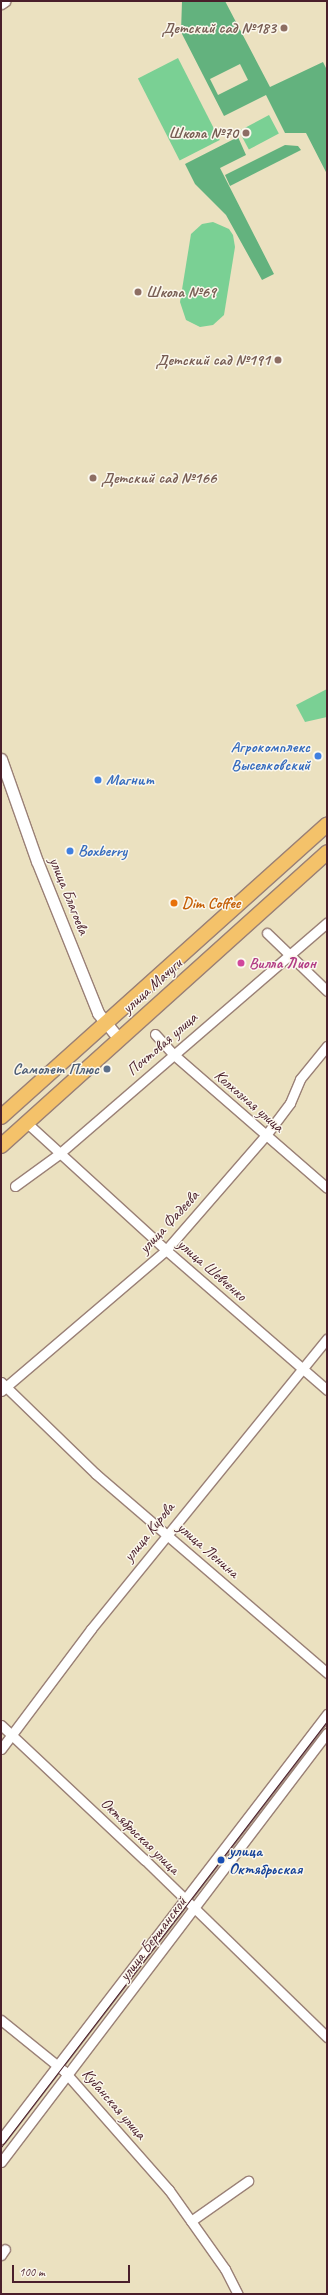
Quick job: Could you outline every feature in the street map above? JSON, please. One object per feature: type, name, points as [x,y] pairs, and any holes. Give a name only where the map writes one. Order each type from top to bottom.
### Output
[{"type":"main road","name":"улица Мачуги","points":[[1,1117],[327,825]]},
{"type":"main road","name":"улица Мачуги","points":[[1,1146],[327,852]]},
{"type":"street","name":"улица Благоева","points":[[1,759],[37,861],[104,1024],[119,1039]]},
{"type":"street","name":"Почтовая улица","points":[[15,1186],[59,1154],[172,1054],[289,956],[327,922]]},
{"type":"street","points":[[267,933],[289,956],[327,991]]},
{"type":"street","name":"Колхозная улица","points":[[155,1034],[172,1054],[327,1188]]},
{"type":"street","name":"улица Фадеева","points":[[3,1387],[166,1250],[266,1135],[290,1102],[300,1079],[327,1046]]},
{"type":"street","name":"улица Шевченко","points":[[27,1123],[59,1154],[166,1250],[327,1390]]},
{"type":"street","name":"улица Кирова","points":[[1,1749],[91,1629],[327,1339]]},
{"type":"street","name":"улица Ленина","points":[[3,1387],[96,1474],[327,1673]]},
{"type":"street","name":"улица Бершанской","points":[[1,2139],[327,1714]]},
{"type":"street","name":"Октябрьская улица","points":[[1,1725],[327,2038]]},
{"type":"street","name":"улица Бершанской","points":[[1,2162],[327,1733]]},
{"type":"street","name":"Кубанская улица","points":[[1,2020],[58,2065],[68,2075],[170,2190],[225,2269],[238,2294]]},
{"type":"street","points":[[191,2221],[248,2181]]},
{"type":"green space","points":[[182,1],[225,1],[270,87],[323,62],[327,70],[327,174],[306,133],[285,133],[266,95],[224,116],[181,32]],"holes":[[[240,64],[248,80],[218,95],[210,79]]]},
{"type":"green space","points":[[178,58],[220,140],[180,160],[138,78]]},
{"type":"green space","points":[[269,115],[279,134],[249,150],[239,131]]},
{"type":"green space","points":[[238,137],[246,155],[220,168],[274,274],[262,280],[226,215],[195,184],[185,164]]},
{"type":"green space","points":[[285,145],[298,146],[301,150],[230,186],[225,175]]},
{"type":"green space","points":[[213,222],[229,229],[233,235],[235,247],[224,315],[213,325],[200,327],[186,320],[180,302],[191,234],[202,224]]},
{"type":"green space","points":[[327,689],[327,717],[305,722],[296,705]]},
{"type":"tram line","points":[[1,2147],[327,1721]]},
{"type":"place","name":"Детский сад №183","points":[[284,28]]},
{"type":"place","name":"Школа №70","points":[[246,133]]},
{"type":"place","name":"Школа №69","points":[[138,292]]},
{"type":"place","name":"Детский сад №191","points":[[278,360]]},
{"type":"place","name":"Детский сад №166","points":[[93,478]]},
{"type":"place","name":"Агрокомплекс Выселковский","points":[[318,756]]},
{"type":"place","name":"Магнит","points":[[98,780]]},
{"type":"place","name":"Boxberry","points":[[70,851]]},
{"type":"place","name":"Dim Coffee","points":[[174,903]]},
{"type":"place","name":"Вилла Лион","points":[[241,963]]},
{"type":"place","name":"Самолет Плюс","points":[[107,1069]]},
{"type":"place","name":"улица Октябрьская","points":[[221,1860]]}]
